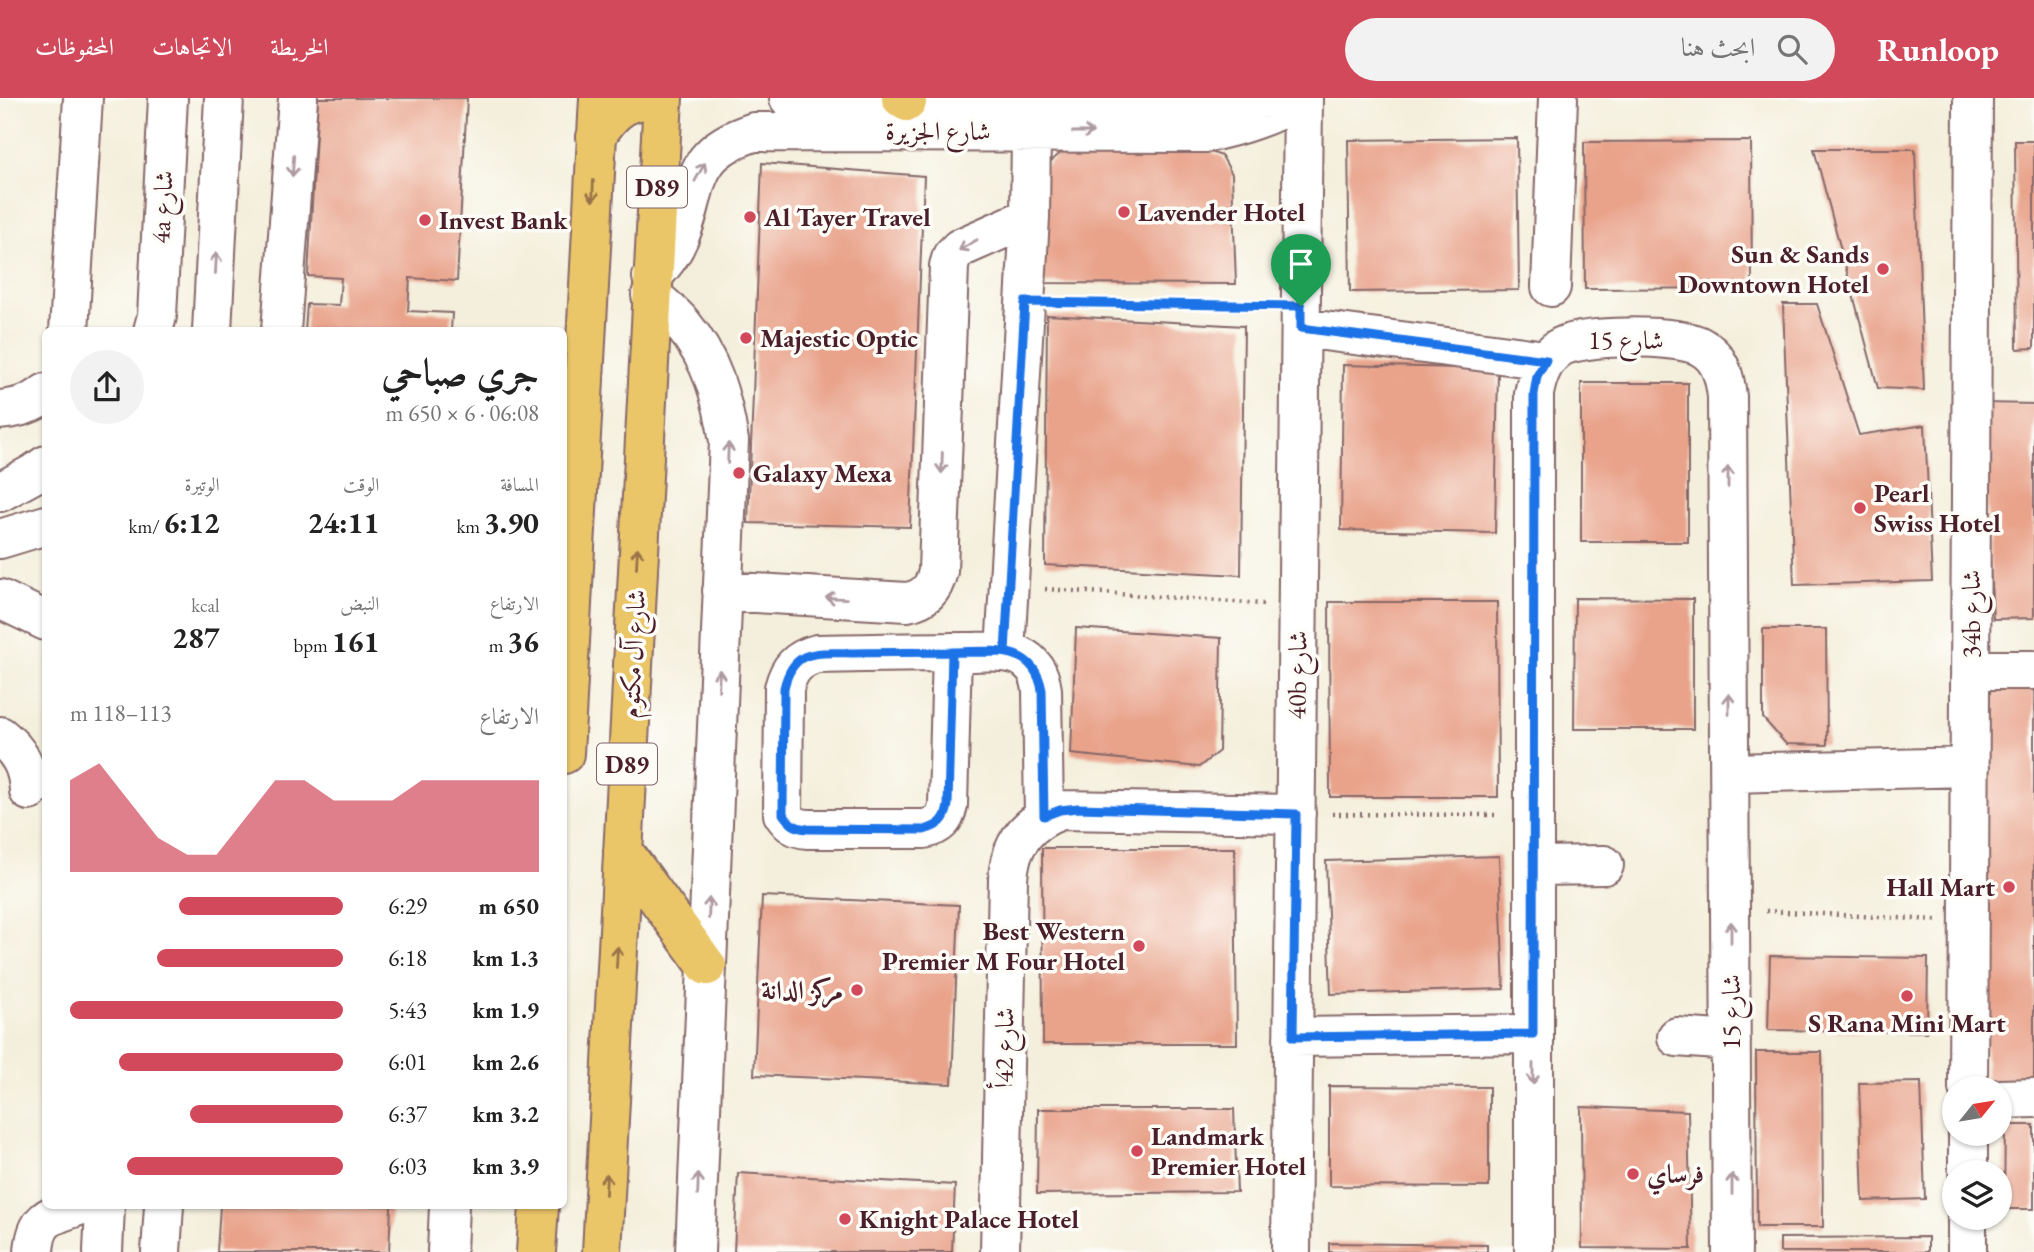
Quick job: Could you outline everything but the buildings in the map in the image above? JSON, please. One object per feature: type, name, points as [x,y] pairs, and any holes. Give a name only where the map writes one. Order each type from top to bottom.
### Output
[{"type":"main road","name":"D89","points":[[567,700],[599,98]]},
{"type":"main road","points":[[596,137],[606,119],[622,106],[642,99],[663,98]]},
{"type":"main road","name":"شارع آل مكتوم","points":[[602,1252],[663,98]]},
{"type":"main road","points":[[622,851],[707,966]]},
{"type":"main road","points":[[536,1252],[539,1209]]},
{"type":"street","points":[[69,327],[83,98]]},
{"type":"street","name":"4a شارع","points":[[150,327],[164,176],[168,98]]},
{"type":"street","points":[[212,327],[224,98]]},
{"type":"street","points":[[281,327],[299,98]]},
{"type":"street","name":"شارع الجزيرة","points":[[789,98],[1285,98]]},
{"type":"street","name":"شارع الجزيرة","points":[[651,286],[676,246],[695,181],[704,164],[734,138],[754,132],[1205,133],[1239,126],[1303,98]]},
{"type":"street","name":"40b شارع","points":[[1291,1252],[1303,98]]},
{"type":"street","points":[[1551,287],[1558,98]]},
{"type":"street","name":"34b شارع","points":[[1968,1076],[1973,98]]},
{"type":"street","points":[[1005,652],[1030,217],[1031,132]]},
{"type":"street","points":[[164,176],[220,161]]},
{"type":"street","points":[[722,591],[907,602],[916,601],[932,589],[938,570],[948,266],[952,256],[960,248],[1030,217]]},
{"type":"street","points":[[651,286],[683,324],[707,359],[722,398],[729,441],[695,1252]]},
{"type":"street","points":[[567,382],[589,302]]},
{"type":"street","points":[[1301,317],[1546,360],[1537,376],[1534,394],[1534,1252]]},
{"type":"street","name":"شارع 15","points":[[1546,360],[1559,348],[1575,340],[1685,340],[1702,347],[1716,360],[1725,378],[1732,1252]]},
{"type":"street","points":[[0,410],[19,408],[42,396]]},
{"type":"street","points":[[0,492],[42,468]]},
{"type":"street","points":[[0,539],[42,526]]},
{"type":"street","points":[[0,599],[42,619]]},
{"type":"street","points":[[952,652],[948,805],[942,822],[924,830],[808,829],[798,828],[783,814],[784,688],[794,665],[804,657],[817,654],[952,652],[1005,652],[1032,663],[1040,676],[1044,816]]},
{"type":"street","points":[[1970,670],[2034,670]]},
{"type":"street","points":[[0,736],[13,747],[22,760],[28,775],[25,793]]},
{"type":"street","points":[[1730,773],[1970,767]]},
{"type":"street","name":"شارع 42أ","points":[[1000,1252],[1009,865],[1018,839],[1044,816],[1060,810],[1078,808],[1296,814]]},
{"type":"street","points":[[1534,866],[1604,865]]},
{"type":"street","points":[[1293,1037],[1533,1034]]},
{"type":"street","points":[[1677,1037],[1731,1041]]},
{"type":"street","points":[[2012,1098],[2034,1098]]},
{"type":"street","points":[[34,1252],[35,1237],[42,1222],[53,1214],[69,1209]]},
{"type":"street","points":[[103,1252],[105,1209]]},
{"type":"street","points":[[161,1252],[164,1209]]},
{"type":"street","points":[[447,1252],[449,1209]]},
{"type":"street","points":[[1967,1230],[1967,1252]]},
{"type":"path","points":[[1025,302],[1301,317]]},
{"type":"path","points":[[1009,587],[1298,607]]},
{"type":"path","points":[[1296,814],[1534,815]]},
{"type":"path","points":[[1730,910],[1969,921]]},
{"type":"place","name":"Lavender Hotel","points":[[1124,212]]},
{"type":"place","name":"Al Tayer Travel","points":[[750,217]]},
{"type":"place","name":"Invest Bank","points":[[425,220]]},
{"type":"place","name":"Sun & Sands Downtown Hotel","points":[[1883,269]]},
{"type":"place","name":"Majestic Optic","points":[[746,338]]},
{"type":"place","name":"Galaxy Mexa","points":[[739,473]]},
{"type":"place","name":"Pearl Swiss Hotel","points":[[1860,508]]},
{"type":"place","name":"Hall Mart","points":[[2009,887]]},
{"type":"place","name":"Best Western Premier M Four Hotel","points":[[1139,946]]},
{"type":"place","name":"مركز الدانة","points":[[857,990]]},
{"type":"place","name":"S Rana Mini Mart","points":[[1907,996]]},
{"type":"place","name":"Landmark Premier Hotel","points":[[1137,1151]]},
{"type":"place","name":"فرساي","points":[[1633,1174]]},
{"type":"place","name":"Knight Palace Hotel","points":[[845,1219]]},
{"type":"route","points":[[1301,306],[1025,302],[1005,652],[952,652],[817,654],[804,657],[794,665],[784,688],[783,814],[798,828],[808,829],[924,830],[942,822],[948,805],[952,652],[1005,652],[1019,656],[1032,663],[1040,676],[1044,816],[1060,810],[1078,808],[1296,814],[1293,1037],[1533,1034],[1534,394],[1537,376],[1546,360],[1301,328],[1301,306]]}]
